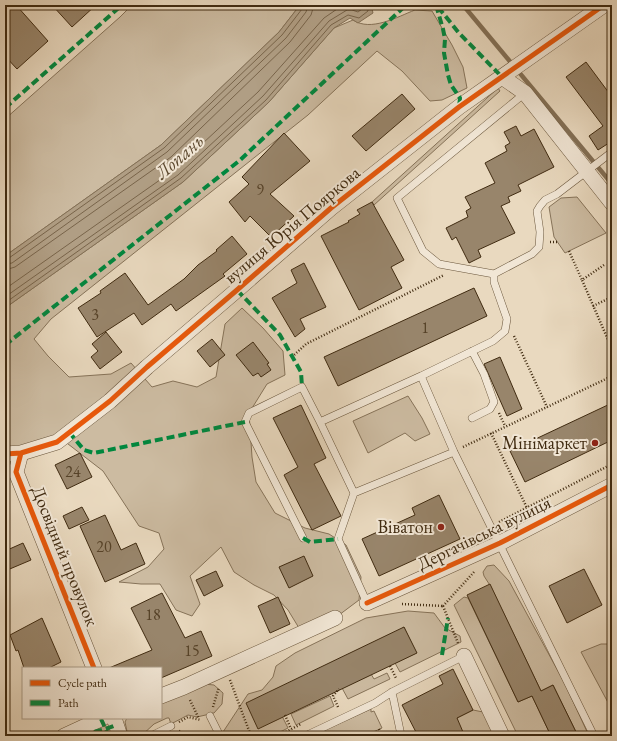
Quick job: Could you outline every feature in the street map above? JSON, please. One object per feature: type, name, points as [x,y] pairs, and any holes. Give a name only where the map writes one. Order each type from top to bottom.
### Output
[{"type":"street","name":"вулиця Юрія Пояркова","points":[[5,454],[21,453],[56,442],[104,405],[331,208],[459,107],[604,5]]},
{"type":"street","points":[[504,75],[525,93],[589,169],[612,203]]},
{"type":"street","name":"Досвідний провулок","points":[[21,453],[16,472],[94,667]]},
{"type":"street","name":"Дергачівська вулиця","points":[[367,603],[500,543],[612,485]]},
{"type":"street","points":[[162,696],[335,618]]},
{"type":"street","points":[[464,656],[502,736]]},
{"type":"street","points":[[64,736],[102,719]]},
{"type":"street","points":[[114,719],[120,736]]},
{"type":"lane","points":[[525,93],[397,198],[423,251],[439,264],[494,274],[532,254],[539,247],[540,232],[537,212],[540,206],[545,200],[557,194],[602,158],[612,152]]},
{"type":"lane","points":[[320,422],[472,351],[493,340],[504,331],[507,319],[494,282],[494,274]]},
{"type":"lane","points":[[472,351],[484,374],[494,402],[490,409],[472,418]]},
{"type":"lane","points":[[420,376],[454,452],[594,736]]},
{"type":"lane","points":[[303,538],[245,422],[249,413],[302,387],[354,493],[338,539],[367,603]]},
{"type":"lane","points":[[354,493],[454,452]]},
{"type":"lane","points":[[305,736],[375,704],[392,692],[464,656]]},
{"type":"lane","points":[[392,692],[401,735]]},
{"type":"lane","points":[[210,716],[220,736]]},
{"type":"lane","points":[[153,736],[172,726]]},
{"type":"path","points":[[569,251],[612,348]]},
{"type":"path","points":[[582,280],[604,265]]},
{"type":"path","points":[[292,357],[306,344],[441,278],[455,267]]},
{"type":"path","points":[[593,306],[612,298]]},
{"type":"path","points":[[507,319],[547,407]]},
{"type":"path","points":[[454,452],[608,378],[612,373]]},
{"type":"path","points":[[491,433],[527,508]]},
{"type":"path","points":[[491,526],[612,464]]},
{"type":"path","points":[[443,606],[474,572]]},
{"type":"path","points":[[398,604],[443,606]]},
{"type":"path","points":[[443,606],[464,656]]},
{"type":"path","points":[[390,666],[396,679]]},
{"type":"path","points":[[172,726],[188,717],[200,720],[210,716],[225,668]]},
{"type":"path","points":[[225,668],[251,736]]},
{"type":"path","points":[[390,682],[403,675]]},
{"type":"path","points":[[184,687],[200,720]]},
{"type":"path","points":[[338,707],[333,696],[339,690]]},
{"type":"path","points":[[331,710],[344,704]]},
{"type":"path","points":[[285,715],[291,729]]},
{"type":"path","points":[[278,736],[305,722]]},
{"type":"path","points":[[379,729],[382,736]]},
{"type":"path","points":[[180,730],[184,733]]},
{"type":"shaded area","points":[[132,5],[300,5],[279,32],[161,145],[5,256],[5,119]]},
{"type":"shaded area","points":[[415,10],[432,11],[463,67],[467,88],[442,100],[430,101],[402,71],[377,51],[308,115],[51,319],[34,339],[48,356],[69,377],[111,374],[131,363],[152,387],[173,381],[197,387],[216,377],[225,324],[242,308],[263,328],[283,351],[285,375],[267,384],[249,413],[252,457],[256,482],[275,513],[305,528],[329,534],[346,545],[361,577],[359,600],[335,618],[299,628],[288,610],[274,595],[254,585],[234,572],[221,547],[190,576],[200,604],[192,616],[176,610],[160,584],[119,582],[148,567],[164,549],[159,533],[139,526],[103,471],[59,437],[5,454],[5,308],[183,182],[269,102],[334,28],[353,20],[360,23],[376,24]]},
{"type":"shaded area","points":[[498,88],[500,91],[374,205],[372,202]]},
{"type":"shaded area","points":[[577,197],[606,233],[565,253],[554,237],[549,207],[561,198]]},
{"type":"shaded area","points":[[408,396],[430,434],[415,441],[405,433],[368,453],[353,421]]},
{"type":"shaded area","points":[[494,565],[509,581],[565,684],[589,736],[578,736],[553,685],[541,691],[491,587],[484,576],[483,572],[487,566]]},
{"type":"shaded area","points":[[464,597],[468,598],[518,702],[532,696],[551,736],[518,736],[454,605]]},
{"type":"shaded area","points":[[408,611],[434,613],[445,628],[460,636],[461,642],[400,672],[395,663],[416,653],[404,627],[282,716],[288,728],[272,736],[224,736],[223,732],[248,694],[262,690],[273,677],[276,666],[295,653],[366,618]]},
{"type":"shaded area","points":[[601,644],[612,644],[612,710],[581,652]]},
{"type":"shaded area","points":[[387,673],[390,679],[348,699],[342,688],[371,674],[374,679]]},
{"type":"shaded area","points":[[204,684],[214,685],[223,693],[222,704],[214,713],[197,717],[188,715],[171,724],[169,718],[167,718],[154,724],[141,736],[128,736],[125,722],[126,719],[162,719],[162,699]]},
{"type":"shaded area","points":[[330,696],[334,706],[296,725],[291,714]]},
{"type":"shaded area","points":[[371,709],[371,712],[374,711],[382,728],[364,736],[321,736],[325,730]]},
{"type":"shaded area","points":[[473,710],[483,712],[492,729],[492,736],[456,736],[457,718]]},
{"type":"shaded area","points":[[101,726],[109,729],[114,736],[78,736]]},
{"type":"water","name":"Лопань","points":[[300,5],[371,5],[373,13],[358,23],[350,18],[334,28],[269,102],[183,182],[5,308],[5,256],[161,145],[279,32]]},
{"type":"building","points":[[5,5],[16,5],[48,41],[17,69],[5,56]]},
{"type":"building","points":[[52,5],[96,5],[72,27]]},
{"type":"building","points":[[586,62],[612,97],[612,141],[598,150],[589,136],[603,126],[566,77]]},
{"type":"building","points":[[402,94],[415,109],[366,151],[352,136]]},
{"type":"building","points":[[516,126],[521,136],[534,129],[554,167],[518,185],[521,191],[508,197],[510,202],[501,206],[515,233],[478,250],[481,257],[469,263],[456,237],[452,240],[446,228],[468,217],[466,211],[471,208],[465,197],[495,183],[485,163],[507,151],[505,146],[510,143],[504,132]]},
{"type":"building","points":[[284,133],[310,161],[270,194],[294,216],[271,237],[250,216],[245,222],[229,202],[249,184],[242,177]]},
{"type":"building","points":[[372,202],[404,260],[391,267],[402,288],[359,310],[321,236],[349,222],[348,221],[360,214],[357,210]]},
{"type":"building","points":[[232,236],[247,254],[223,274],[225,276],[176,311],[171,304],[142,325],[134,313],[97,337],[78,308],[101,293],[100,291],[125,273],[148,305],[184,279]]},
{"type":"building","points":[[304,263],[326,307],[300,319],[305,329],[295,337],[272,298],[297,283],[291,270]]},
{"type":"building","points":[[474,288],[487,316],[338,386],[324,357]]},
{"type":"building","points":[[106,332],[122,352],[100,369],[91,357],[98,351],[92,344]]},
{"type":"building","points":[[212,339],[225,355],[210,367],[197,351]]},
{"type":"building","points":[[253,342],[269,363],[267,364],[271,370],[261,377],[258,373],[253,376],[236,355]]},
{"type":"building","points":[[500,357],[522,409],[507,416],[484,364]]},
{"type":"building","points":[[612,403],[612,440],[525,482],[510,451]]},
{"type":"building","points":[[301,405],[326,458],[314,464],[341,516],[312,530],[284,475],[298,467],[273,418]]},
{"type":"building","points":[[80,453],[92,477],[67,489],[55,465]]},
{"type":"building","points":[[439,495],[460,539],[379,576],[362,539],[415,515],[412,508]]},
{"type":"building","points":[[82,507],[89,520],[69,529],[63,516]]},
{"type":"building","points":[[105,515],[121,550],[136,543],[145,564],[105,582],[80,526]]},
{"type":"building","points":[[23,543],[31,560],[5,571],[5,551]]},
{"type":"building","points":[[304,556],[313,576],[289,588],[279,567]]},
{"type":"building","points":[[584,569],[602,605],[567,623],[549,586]]},
{"type":"building","points":[[216,571],[223,586],[204,596],[196,580]]},
{"type":"building","points":[[490,584],[541,691],[553,685],[578,736],[551,736],[532,696],[518,702],[467,595]]},
{"type":"building","points":[[162,593],[185,638],[201,631],[212,656],[162,678],[162,667],[111,667],[152,650],[131,608]]},
{"type":"building","points":[[278,597],[290,624],[270,633],[258,606]]},
{"type":"building","points":[[42,618],[61,662],[51,667],[24,667],[18,650],[16,651],[10,635]]},
{"type":"building","points":[[404,627],[417,653],[258,729],[246,703]]},
{"type":"building","points":[[453,669],[473,710],[457,718],[463,732],[456,736],[418,736],[402,705],[443,684],[439,676]]},
{"type":"waterway","points":[[463,5],[612,184]]},
{"type":"marked path","points":[[5,108],[122,5]]},
{"type":"marked path","points":[[5,345],[239,161],[406,5]]},
{"type":"marked path","points":[[436,5],[445,39],[444,53],[448,75],[451,85],[460,98],[459,107]]},
{"type":"marked path","points":[[438,7],[459,33],[502,77]]},
{"type":"marked path","points":[[237,290],[280,335],[301,372],[302,387]]},
{"type":"marked path","points":[[69,432],[84,450],[94,453],[245,422]]},
{"type":"marked path","points":[[303,538],[310,542],[338,539]]},
{"type":"marked path","points":[[442,655],[448,618]]},
{"type":"marked path","points":[[101,719],[109,736]]},
{"type":"marked path","points":[[83,736],[116,725]]},
{"type":"cycle path","points":[[5,454],[21,453],[57,442],[110,401],[147,367],[331,208],[459,107],[604,5]]},
{"type":"cycle path","points":[[21,453],[16,472],[94,667]]},
{"type":"cycle path","points":[[367,603],[500,543],[612,485]]},
{"type":"place","name":"Мінімаркет","points":[[595,443]]},
{"type":"place","name":"Віватон","points":[[441,527]]}]
